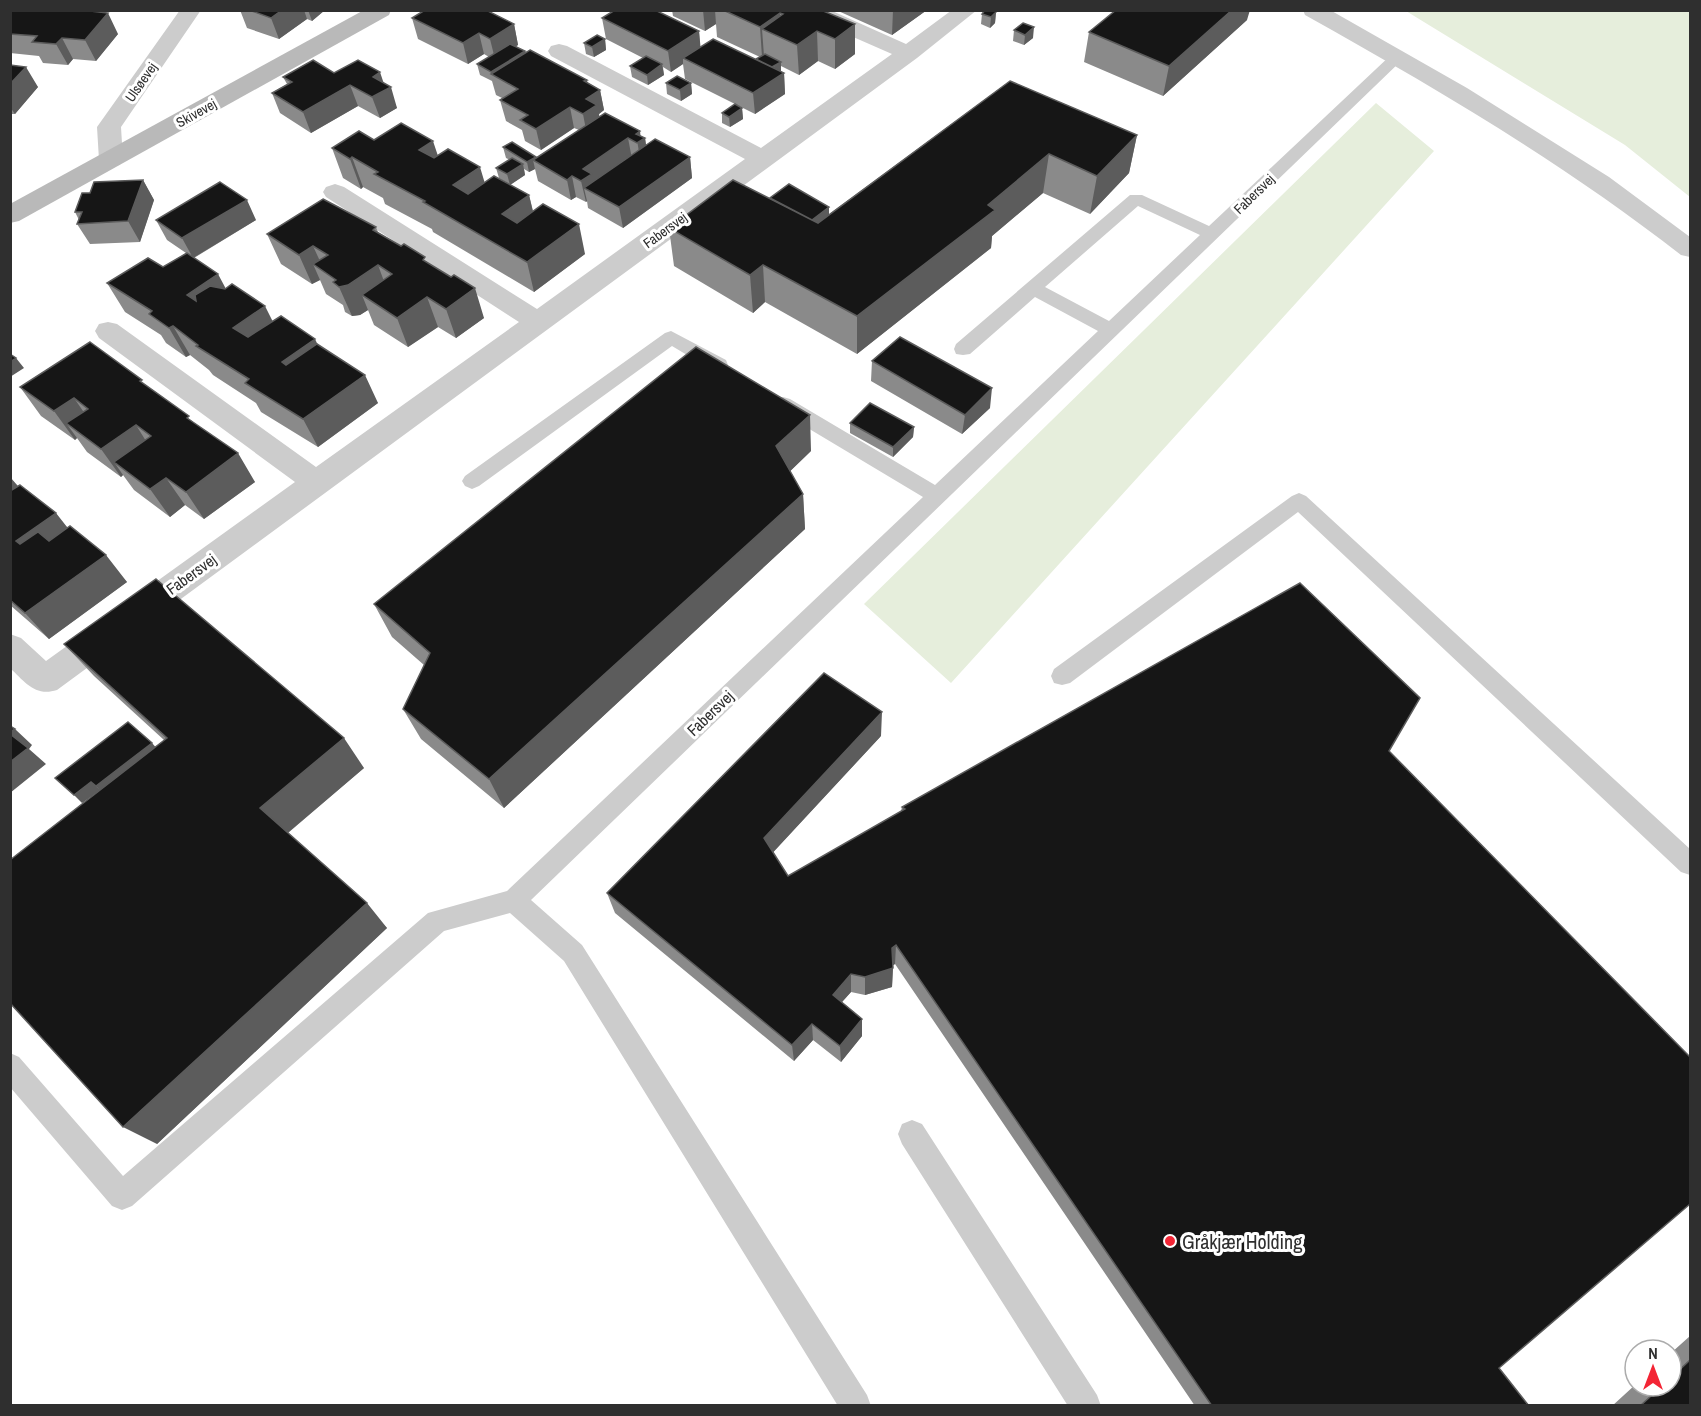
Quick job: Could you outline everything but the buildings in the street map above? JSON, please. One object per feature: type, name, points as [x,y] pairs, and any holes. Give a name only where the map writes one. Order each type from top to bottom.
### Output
[{"type":"street","name":"Ulsøevej","points":[[111,160],[109,127],[191,10]]},
{"type":"street","name":"Skivevej","points":[[10,215],[381,10]]},
{"type":"street","points":[[811,10],[909,52]]},
{"type":"street","name":"Fabersvej","points":[[10,647],[45,680],[967,10]]},
{"type":"street","points":[[1313,10],[1557,152],[1636,205],[1690,249]]},
{"type":"street","points":[[559,51],[763,159]]},
{"type":"street","points":[[335,192],[538,322]]},
{"type":"street","points":[[108,331],[317,483]]},
{"type":"lane","name":"Fabersvej","points":[[10,1066],[122,1196],[437,921],[514,900],[1397,57]]},
{"type":"lane","points":[[963,349],[1136,199],[1211,234]]},
{"type":"lane","points":[[1034,288],[1110,330]]},
{"type":"lane","points":[[472,482],[671,337],[732,374]]},
{"type":"lane","points":[[763,392],[938,496]]},
{"type":"lane","points":[[1062,676],[1299,501],[1690,864]]},
{"type":"lane","points":[[514,900],[573,953],[856,1406]]},
{"type":"lane","points":[[912,1134],[1086,1406]]},
{"type":"green space","points":[[1406,11],[1690,11],[1690,197],[1625,145]]},
{"type":"green space","points":[[1376,103],[1434,151],[951,683],[864,604]]},
{"type":"place","name":"Gråkjær Holding","points":[[1170,1241]]}]
